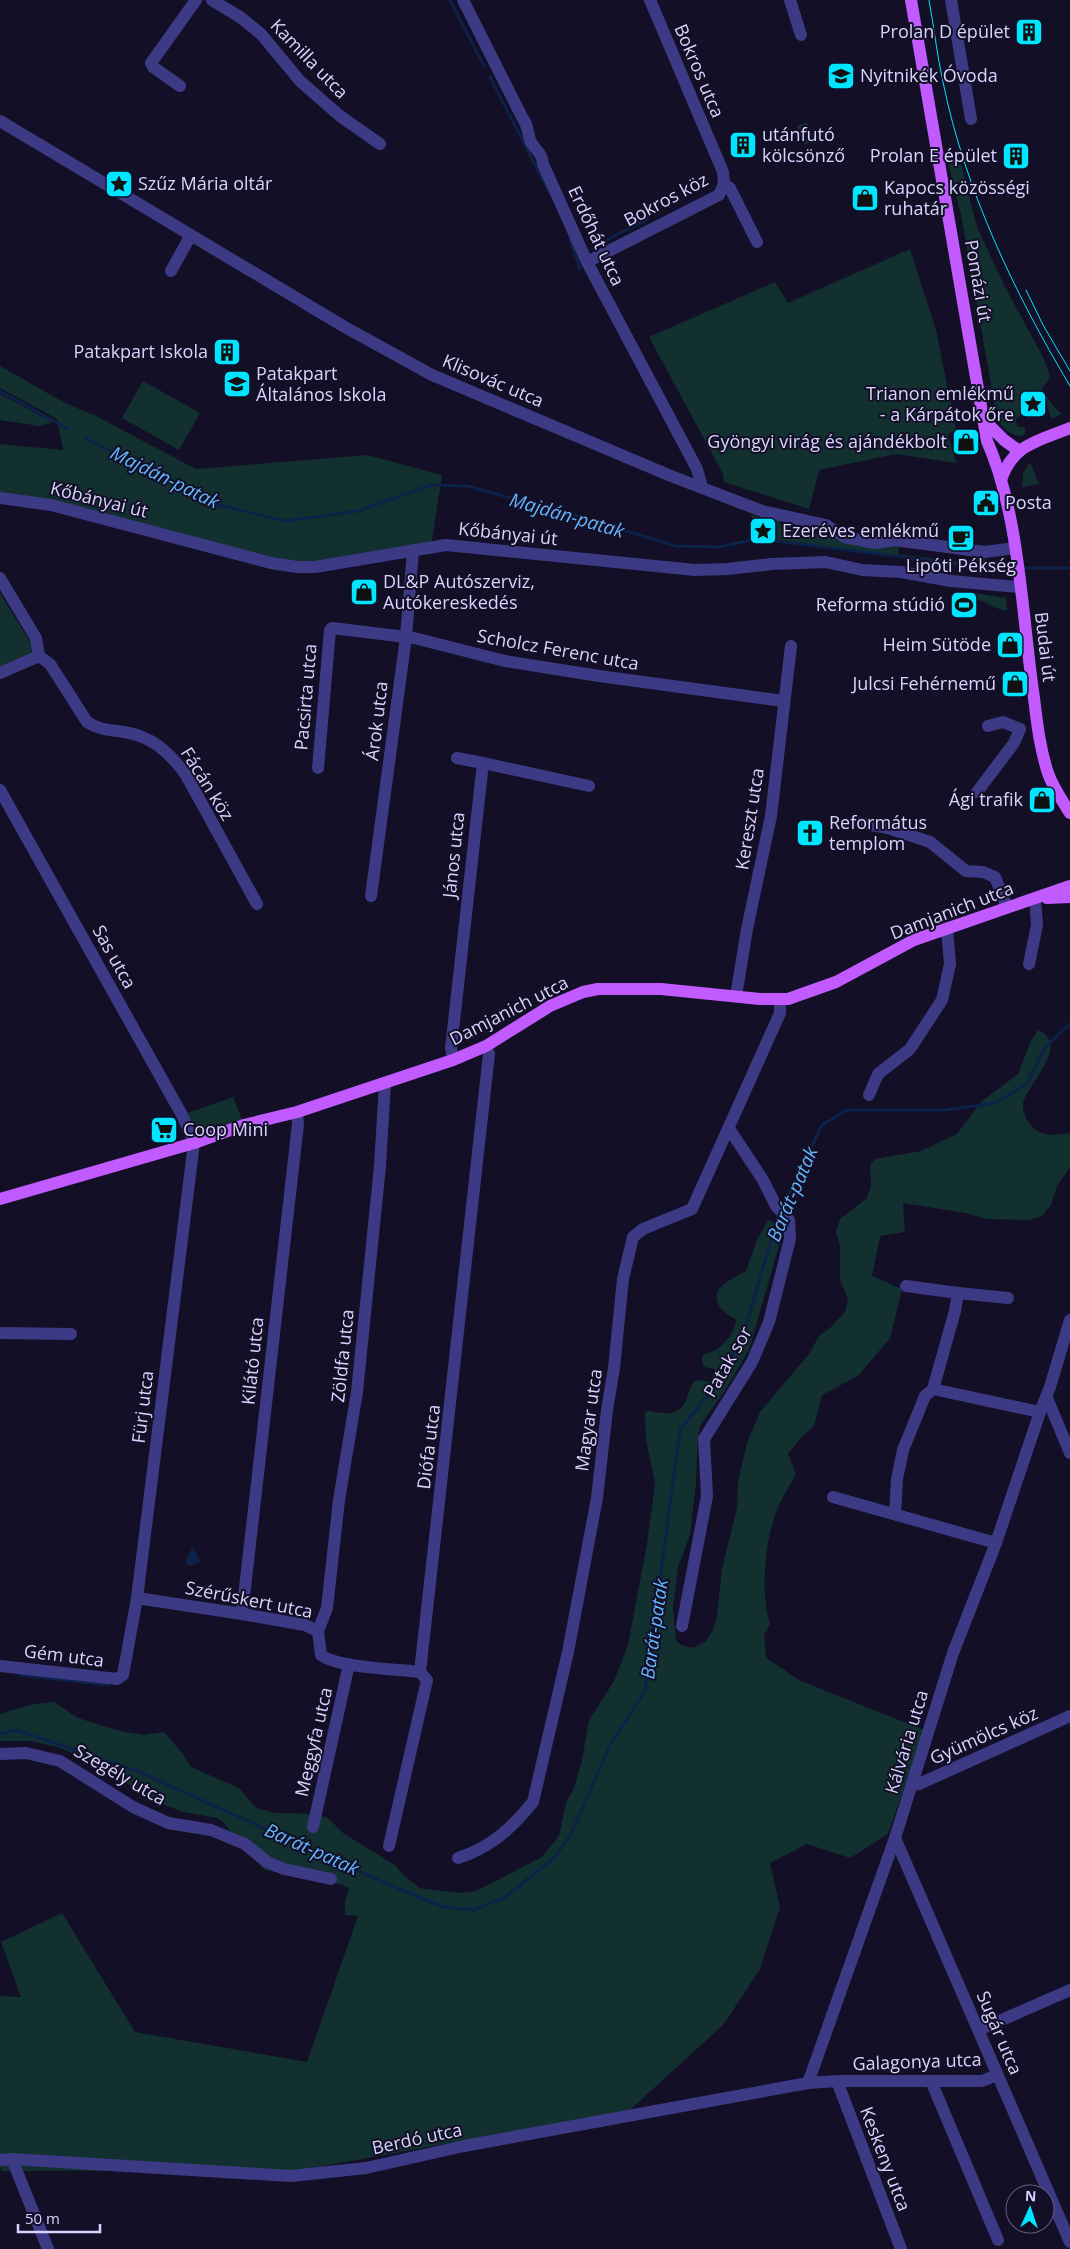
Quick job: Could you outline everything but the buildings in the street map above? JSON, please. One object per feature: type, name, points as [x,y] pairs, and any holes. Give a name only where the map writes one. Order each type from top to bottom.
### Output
[{"type":"main road","name":"Pomázi út","points":[[910,0],[987,441],[994,454]]},
{"type":"main road","points":[[985,421],[1007,442],[1015,454]]},
{"type":"main road","points":[[994,454],[1015,454],[1070,428]]},
{"type":"main road","name":"Budai út","points":[[994,454],[1015,553],[1038,727],[1048,773],[1070,813]]},
{"type":"main road","points":[[1001,480],[1015,454]]},
{"type":"main road","points":[[1035,899],[1070,886]]},
{"type":"main road","points":[[1035,899],[1070,897]]},
{"type":"main road","name":"Damjanich utca","points":[[0,1200],[296,1112],[453,1060],[486,1046],[550,1006],[568,997],[598,989],[661,989],[780,1000],[811,992],[836,982],[914,940],[1006,907],[1035,899]]},
{"type":"street","points":[[180,86],[151,63],[196,0]]},
{"type":"street","name":"Kamilla utca","points":[[212,0],[240,17],[261,34],[300,81],[340,116],[380,144]]},
{"type":"street","name":"Erdőhát utca","points":[[463,0],[528,126],[530,140],[542,154],[544,164],[587,262],[697,470],[702,487]]},
{"type":"street","name":"Bokros utca","points":[[650,0],[723,172],[724,184]]},
{"type":"street","points":[[790,0],[800,35]]},
{"type":"street","points":[[951,0],[971,119]]},
{"type":"street","name":"Klisovác utca","points":[[0,121],[343,326],[432,375],[671,476],[762,511],[822,524],[830,527],[841,536],[875,543],[894,540],[985,552],[1015,553]]},
{"type":"street","name":"Bokros köz","points":[[587,262],[719,195],[724,184],[730,188],[757,242]]},
{"type":"street","points":[[171,270],[191,235]]},
{"type":"street","name":"Kőbányai út","points":[[0,498],[51,504],[236,554],[291,566],[315,567],[446,545],[695,570],[826,562],[862,570],[901,572],[951,581],[1019,583]]},
{"type":"street","name":"Árok utca","points":[[371,896],[406,637],[414,550]]},
{"type":"street","points":[[0,578],[36,638],[39,656],[0,673]]},
{"type":"street","name":"Scholcz Ferenc utca","points":[[330,630],[332,628],[406,637],[505,661],[783,701]]},
{"type":"street","name":"Pacsirta utca","points":[[318,768],[330,630]]},
{"type":"street","name":"Kereszt utca","points":[[736,996],[747,929],[771,816],[783,701],[791,646]]},
{"type":"street","name":"Fácán köz","points":[[39,656],[50,664],[87,722],[94,727],[127,732],[149,740],[162,748],[175,760],[186,775],[257,904]]},
{"type":"street","points":[[988,726],[1003,722],[1020,729],[1038,727]]},
{"type":"street","points":[[977,792],[1014,743],[1020,729]]},
{"type":"street","points":[[457,758],[590,786]]},
{"type":"street","name":"János utca","points":[[453,1060],[451,1048],[482,763]]},
{"type":"street","name":"Sas utca","points":[[1,795],[182,1116],[194,1143]]},
{"type":"street","points":[[860,823],[888,828],[930,842],[966,871],[983,872],[995,877],[1006,907]]},
{"type":"street","points":[[1029,964],[1038,925],[1035,899]]},
{"type":"street","points":[[870,1095],[878,1074],[910,1049],[942,1000],[950,964],[948,928]]},
{"type":"street","name":"Magyar utca","points":[[458,1858],[477,1852],[496,1840],[519,1820],[533,1802],[568,1652],[597,1498],[614,1368],[623,1279],[633,1237],[643,1229],[692,1210],[730,1130],[780,1013],[780,1000]]},
{"type":"street","name":"Diófa utca","points":[[389,1846],[427,1680],[420,1672],[488,1073],[490,1054],[486,1046]]},
{"type":"street","name":"Zöldfa utca","points":[[318,1631],[327,1608],[339,1500],[357,1392],[380,1166],[385,1084]]},
{"type":"street","name":"Kilátó utca","points":[[242,1614],[298,1124],[296,1112]]},
{"type":"street","name":"Patak sor","points":[[682,1626],[707,1496],[704,1439],[752,1362],[770,1322],[790,1239],[789,1220],[776,1206],[763,1180],[730,1130]]},
{"type":"street","name":"Fürj utca","points":[[123,1675],[137,1598],[194,1143]]},
{"type":"street","points":[[906,1286],[1008,1298]]},
{"type":"street","points":[[896,1514],[897,1479],[903,1450],[925,1396],[933,1389],[955,1311],[958,1293]]},
{"type":"street","points":[[933,1389],[1040,1412],[1047,1398],[1070,1320]]},
{"type":"street","points":[[0,1333],[71,1334]]},
{"type":"street","points":[[1047,1398],[1070,1453]]},
{"type":"street","name":"Kálvária utca","points":[[808,2084],[912,1785],[953,1653],[996,1543],[1040,1412]]},
{"type":"street","points":[[833,1498],[996,1543]]},
{"type":"street","name":"Szérűskert utca","points":[[137,1598],[305,1625],[318,1631],[321,1655],[327,1659],[349,1664],[420,1672]]},
{"type":"street","name":"Meggyfa utca","points":[[313,1827],[349,1664]]},
{"type":"street","name":"Gém utca","points":[[0,1666],[117,1679],[123,1675]]},
{"type":"street","name":"Gyümölcs köz","points":[[912,1785],[919,1784],[1070,1716]]},
{"type":"street","name":"Szegély utca","points":[[0,1754],[26,1753],[60,1761],[133,1807],[168,1822],[211,1830],[245,1844],[267,1862],[284,1868],[332,1879]]},
{"type":"street","name":"Sugár utca","points":[[894,1838],[1070,2242]]},
{"type":"street","points":[[979,2030],[1070,1990]]},
{"type":"street","name":"Galagonya utca","points":[[837,2081],[982,2081],[997,2075]]},
{"type":"street","name":"Berdó utca","points":[[6,2159],[291,2176],[366,2168],[464,2146],[808,2084],[837,2081]]},
{"type":"street","name":"Keskeny utca","points":[[837,2081],[901,2249]]},
{"type":"street","points":[[931,2081],[998,2240]]},
{"type":"street","points":[[6,2159],[48,2249]]},
{"type":"green space","points":[[807,122],[814,140],[805,145],[797,126]]},
{"type":"green space","points":[[958,152],[977,227],[1005,287],[1044,359],[1050,377],[1042,389],[1055,408],[1062,414],[1051,419],[1045,399],[1038,395],[1031,395],[1023,404],[1020,416],[1016,418],[1017,427],[1025,427],[1025,434],[1021,436],[1007,431],[997,418],[961,215],[946,154]]},
{"type":"green space","points":[[910,249],[936,330],[956,430],[948,434],[956,463],[896,454],[819,470],[809,509],[724,482],[723,474],[649,337],[775,282],[788,303]]},
{"type":"green space","points":[[0,366],[65,403],[96,416],[196,469],[367,455],[442,475],[431,547],[315,567],[0,495],[0,444],[63,450],[57,419],[0,388]]},
{"type":"green space","points":[[143,381],[200,413],[179,450],[122,418]]},
{"type":"green space","points":[[0,394],[53,422],[39,426],[0,420]]},
{"type":"green space","points":[[1030,462],[1039,484],[1022,487],[1023,473]]},
{"type":"green space","points":[[751,515],[780,521],[780,525],[822,535],[823,530],[838,541],[860,546],[899,545],[898,554],[975,564],[976,556],[985,557],[985,562],[1000,561],[1000,556],[1003,557],[1003,566],[975,565],[757,538]]},
{"type":"green space","points":[[960,591],[1006,598],[1007,611],[996,608]]},
{"type":"green space","points":[[0,593],[39,656],[0,673]]},
{"type":"green space","points":[[1038,1030],[1047,1036],[1050,1044],[1049,1053],[1046,1063],[1024,1100],[1024,1113],[1028,1122],[1038,1131],[1050,1135],[1070,1133],[1070,1167],[1057,1186],[1051,1205],[1042,1216],[1029,1220],[986,1219],[965,1213],[903,1203],[905,1232],[880,1236],[872,1276],[902,1289],[890,1338],[858,1376],[822,1395],[814,1426],[788,1454],[796,1474],[780,1502],[772,1524],[765,1568],[765,1598],[770,1624],[764,1635],[766,1658],[801,1681],[924,1730],[888,1834],[850,1858],[807,1844],[770,1863],[780,1907],[760,1969],[724,2024],[630,2110],[302,2170],[2,2171],[0,2166],[0,1996],[21,1997],[1,1942],[62,1913],[135,2032],[307,2062],[358,1916],[345,1915],[345,1901],[349,1888],[343,1885],[265,1870],[250,1856],[223,1822],[217,1818],[183,1812],[157,1802],[89,1760],[57,1747],[30,1741],[0,1741],[0,1714],[34,1704],[54,1702],[78,1718],[120,1731],[144,1735],[164,1732],[191,1767],[239,1788],[256,1808],[276,1813],[316,1814],[328,1818],[344,1834],[395,1865],[404,1876],[420,1888],[459,1893],[476,1891],[542,1857],[559,1836],[566,1803],[574,1788],[582,1760],[589,1720],[614,1681],[628,1645],[647,1544],[655,1483],[646,1440],[645,1413],[648,1411],[673,1413],[681,1408],[696,1380],[712,1382],[714,1369],[704,1367],[701,1360],[704,1354],[710,1353],[725,1342],[733,1331],[736,1320],[721,1309],[717,1300],[719,1289],[729,1280],[746,1271],[757,1240],[768,1220],[779,1226],[782,1235],[749,1350],[724,1392],[701,1424],[698,1435],[696,1483],[690,1535],[678,1567],[673,1608],[676,1640],[681,1645],[694,1648],[706,1641],[713,1630],[717,1616],[722,1569],[737,1508],[738,1481],[747,1443],[760,1412],[809,1354],[819,1336],[830,1328],[845,1312],[848,1299],[840,1280],[840,1246],[836,1232],[840,1219],[867,1198],[871,1186],[870,1165],[875,1159],[921,1151],[957,1134],[981,1102],[1018,1074],[1031,1041]]},
{"type":"green space","points":[[233,1097],[244,1125],[194,1143],[182,1115]]},
{"type":"water","points":[[192,1548],[195,1550],[200,1561],[192,1566],[187,1565],[185,1562]]},
{"type":"waterway","points":[[450,0],[484,66]]},
{"type":"waterway","points":[[490,77],[549,192]]},
{"type":"waterway","points":[[593,249],[648,219]]},
{"type":"waterway","points":[[570,239],[580,269]]},
{"type":"waterway","name":"Majdán-patak","points":[[0,391],[68,429]]},
{"type":"waterway","name":"Majdán-patak","points":[[85,438],[211,503],[285,521],[358,511],[431,485],[467,486],[570,514],[676,546],[719,547],[751,540],[776,541],[974,566],[1015,568]]},
{"type":"waterway","name":"Majdán-patak","points":[[1021,568],[1070,568]]},
{"type":"waterway","name":"Barát-patak","points":[[782,1208],[822,1125],[847,1110],[945,1110],[995,1103],[1027,1084],[1046,1046],[1070,1024]]},
{"type":"waterway","name":"Barát-patak","points":[[0,1734],[16,1730],[137,1771],[383,1882],[443,1907],[473,1910],[504,1898],[555,1857],[571,1834],[610,1745],[645,1691],[680,1430],[724,1375],[748,1319],[779,1213]]},
{"type":"waterway","points":[[20,1675],[109,1685]]},
{"type":"tram line","points":[[929,0],[941,72],[952,122],[978,201],[1011,277],[1070,386]]},
{"type":"tram line","points":[[1026,290],[1043,325],[1070,371]]},
{"type":"place","name":"Prolan D épület","points":[[1029,32]]},
{"type":"place","name":"Nyitnikék Óvoda","points":[[841,76]]},
{"type":"place","name":"utánfutó kölcsönző","points":[[743,145]]},
{"type":"place","name":"Prolan E épület","points":[[1016,156]]},
{"type":"place","name":"Szűz Mária oltár","points":[[119,184]]},
{"type":"place","name":"Kapocs közösségi ruhatár","points":[[865,198]]},
{"type":"place","name":"Patakpart Iskola","points":[[227,352]]},
{"type":"place","name":"Patakpart Általános Iskola","points":[[237,384]]},
{"type":"place","name":"Trianon emlékmű - a Kárpátok őre","points":[[1033,404]]},
{"type":"place","name":"Gyöngyi virág és ajándékbolt","points":[[966,442]]},
{"type":"place","name":"Posta","points":[[986,503]]},
{"type":"place","name":"Ezeréves emlékmű","points":[[763,531]]},
{"type":"place","name":"Lipóti Pékség","points":[[961,538]]},
{"type":"place","name":"DL&P Autószerviz, Autókereskedés","points":[[364,592]]},
{"type":"place","name":"Reforma stúdió","points":[[964,605]]},
{"type":"place","name":"Heim Sütöde","points":[[1010,645]]},
{"type":"place","name":"Julcsi Fehérnemű","points":[[1015,684]]},
{"type":"place","name":"Ági trafik","points":[[1042,800]]},
{"type":"place","name":"Református templom","points":[[810,833]]},
{"type":"place","name":"Coop Mini","points":[[164,1130]]}]
